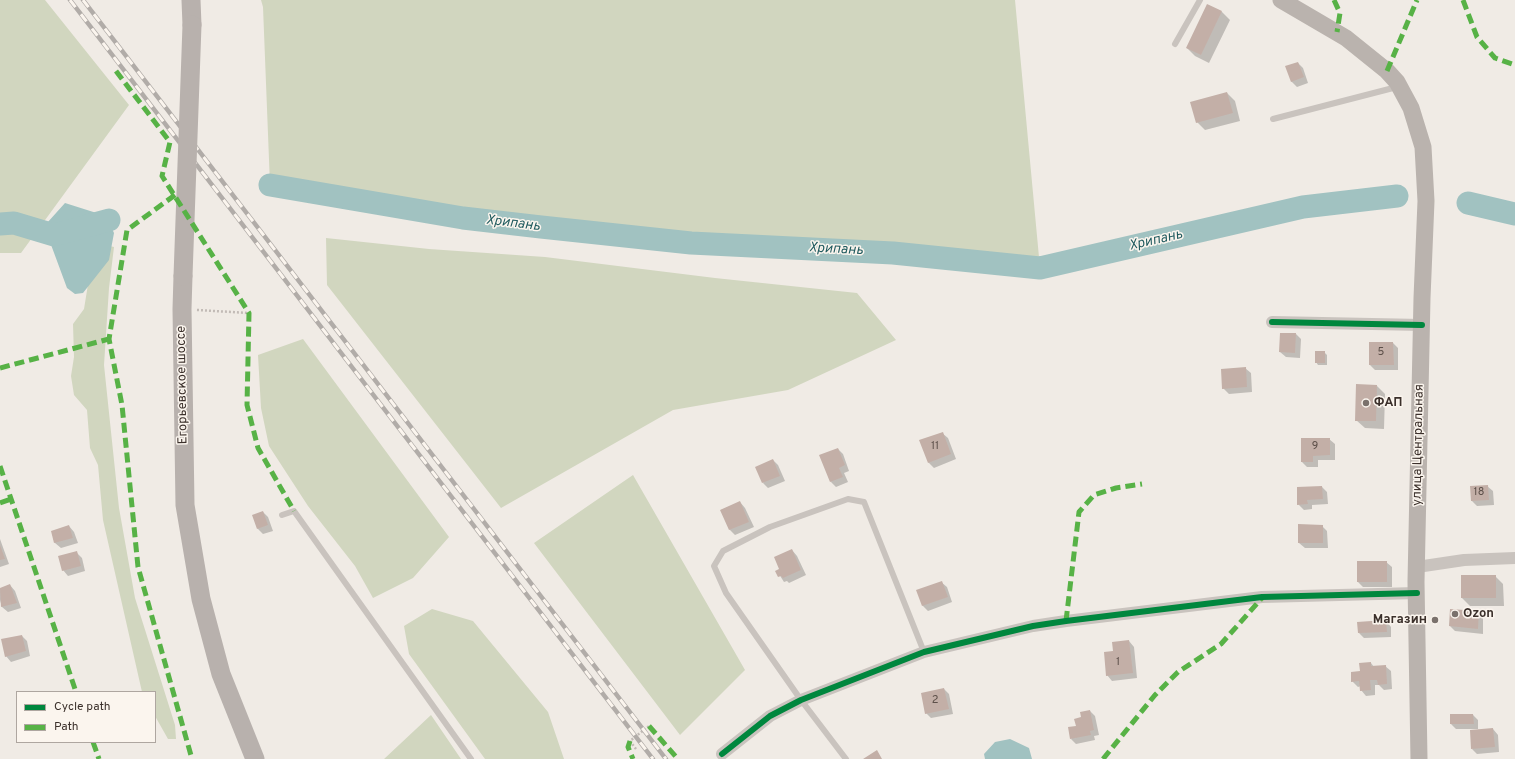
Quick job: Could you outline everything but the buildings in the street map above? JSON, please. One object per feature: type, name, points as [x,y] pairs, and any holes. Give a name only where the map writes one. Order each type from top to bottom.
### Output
[{"type":"main road","name":"Егорьевское шоссе","points":[[191,0],[192,25],[182,309],[185,505],[201,599],[221,674],[255,759]]},
{"type":"main road","name":"улица Центральная","points":[[1281,0],[1346,38],[1387,71],[1399,86],[1411,108],[1423,147],[1426,201],[1422,298],[1417,567],[1419,759]]},
{"type":"street","points":[[1272,322],[1422,325]]},
{"type":"street","points":[[1417,567],[1464,560],[1515,558]]},
{"type":"street","points":[[722,754],[770,716],[801,700],[924,652],[1033,626],[1262,597],[1417,593]]},
{"type":"lane","points":[[1175,44],[1200,0]]},
{"type":"lane","points":[[1273,119],[1399,86]]},
{"type":"lane","points":[[846,759],[801,700],[726,593],[714,566],[723,551],[770,527],[848,499],[864,502],[924,652]]},
{"type":"lane","points":[[282,515],[294,511],[471,759]]},
{"type":"path","points":[[182,309],[249,313]]},
{"type":"path","points":[[636,749],[630,741],[649,726]]},
{"type":"green space","points":[[0,0],[45,0],[129,105],[21,253],[0,253]]},
{"type":"green space","points":[[261,0],[1015,0],[1040,268],[893,253],[691,243],[541,227],[463,218],[270,185],[263,7]]},
{"type":"green space","points":[[326,238],[429,249],[545,257],[715,278],[857,293],[896,340],[788,390],[673,410],[501,508],[327,285]]},
{"type":"green space","points":[[105,245],[114,247],[109,288],[104,365],[119,508],[135,598],[175,725],[176,739],[168,739],[156,718],[156,691],[142,691],[103,520],[98,465],[90,448],[87,410],[74,395],[71,376],[74,357],[73,324],[84,309],[91,266]]},
{"type":"green space","points":[[303,339],[449,537],[413,578],[373,598],[355,566],[308,506],[269,446],[261,408],[258,355]]},
{"type":"green space","points":[[633,475],[745,670],[680,735],[534,543]]},
{"type":"green space","points":[[432,609],[473,621],[548,712],[564,759],[485,759],[409,654],[404,626]]},
{"type":"green space","points":[[431,715],[461,759],[384,759]]},
{"type":"water","points":[[65,203],[106,216],[114,233],[109,260],[83,293],[75,294],[67,288],[50,242],[47,223]]},
{"type":"water","points":[[1010,739],[1029,748],[1032,759],[985,759],[984,754],[995,742]]},
{"type":"waterway","name":"Хрипань","points":[[270,185],[463,218],[541,227],[691,243],[893,253],[1040,268],[1303,207],[1397,196]]},
{"type":"waterway","name":"Хрипань","points":[[1468,203],[1515,214]]},
{"type":"waterway","name":"Хрипань","points":[[0,224],[14,223],[54,235],[109,220]]},
{"type":"railway","points":[[70,0],[653,759]]},
{"type":"railway","points":[[83,0],[666,759]]},
{"type":"marked path","points":[[1334,0],[1340,13],[1337,32]]},
{"type":"marked path","points":[[1387,71],[1417,0]]},
{"type":"marked path","points":[[1463,0],[1477,37],[1495,58],[1515,65]]},
{"type":"marked path","points":[[116,71],[170,142],[162,176],[249,313],[247,405],[258,448],[294,511]]},
{"type":"marked path","points":[[175,195],[127,230],[109,339],[122,405],[138,567],[192,759]]},
{"type":"marked path","points":[[0,368],[109,339]]},
{"type":"marked path","points":[[0,466],[76,691]]},
{"type":"marked path","points":[[1066,621],[1079,512],[1094,495],[1116,488],[1142,484]]},
{"type":"marked path","points":[[0,503],[11,499]]},
{"type":"marked path","points":[[1103,759],[1155,695],[1178,672],[1221,644],[1262,598]]},
{"type":"marked path","points":[[649,726],[678,759]]},
{"type":"marked path","points":[[630,741],[628,747],[633,759]]},
{"type":"marked path","points":[[93,743],[99,759]]},
{"type":"cycle path","points":[[1272,322],[1422,325]]},
{"type":"cycle path","points":[[722,754],[770,716],[801,700],[924,652],[1033,626],[1262,597],[1417,593]]},
{"type":"place","name":"ФАП","points":[[1366,403]]},
{"type":"place","name":"Ozon","points":[[1455,614]]},
{"type":"place","name":"Магазин","points":[[1435,620]]}]
